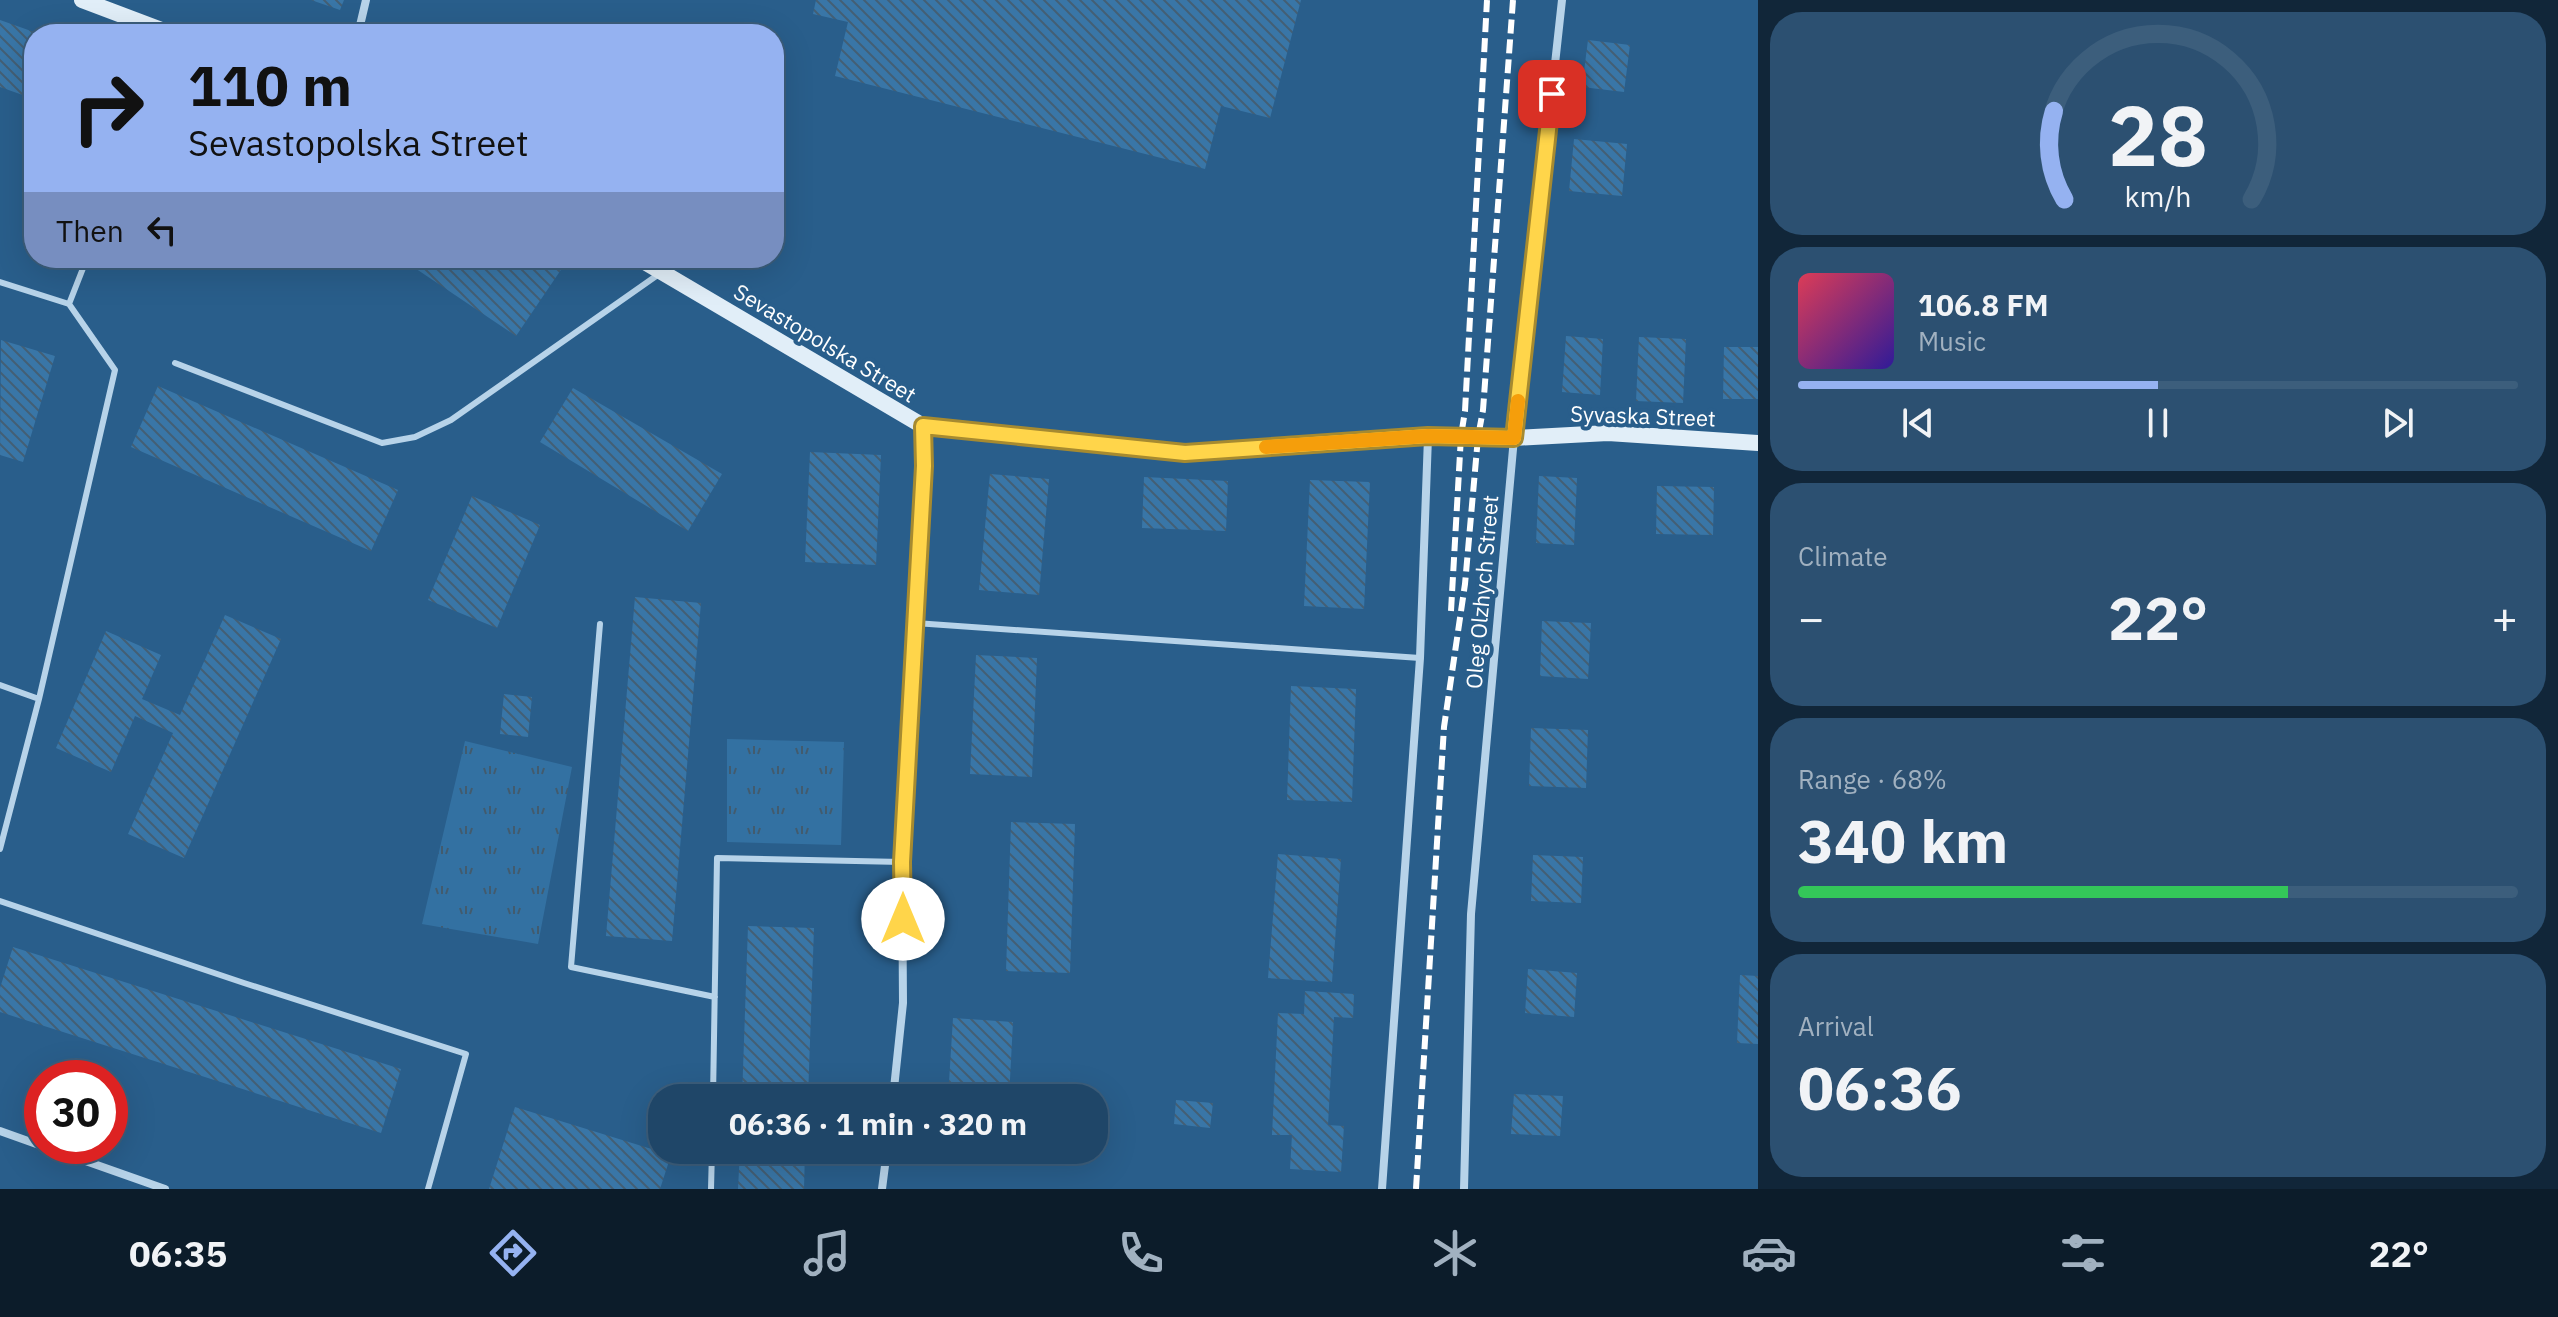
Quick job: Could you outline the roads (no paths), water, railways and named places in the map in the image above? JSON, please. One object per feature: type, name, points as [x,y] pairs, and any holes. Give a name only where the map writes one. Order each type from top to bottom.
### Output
[{"type":"street","points":[[82,0],[146,24]]},
{"type":"street","points":[[360,24],[366,0]]},
{"type":"street","name":"Oleg Olzhych Street","points":[[1464,1189],[1471,914],[1514,438],[1562,0]]},
{"type":"street","name":"Sevastopolska Street","points":[[655,268],[923,426],[1185,453],[1428,436],[1478,437]]},
{"type":"street","points":[[894,1084],[903,1003],[902,862],[924,466],[923,426]]},
{"type":"street","name":"Syvaska Street","points":[[1478,437],[1608,433],[1758,443]]},
{"type":"street","points":[[1382,1189],[1420,658],[1428,436]]},
{"type":"street","points":[[0,1131],[24,1139]]},
{"type":"street","points":[[94,1164],[165,1189]]},
{"type":"street","points":[[882,1189],[885,1164]]},
{"type":"lane","points":[[69,304],[83,268]]},
{"type":"lane","points":[[175,363],[382,443],[415,437],[451,420],[662,272]]},
{"type":"lane","points":[[0,282],[69,304],[115,370],[39,699],[0,849]]},
{"type":"lane","points":[[915,623],[1420,658]]},
{"type":"lane","points":[[600,624],[571,967],[715,997]]},
{"type":"lane","points":[[0,685],[39,699]]},
{"type":"lane","points":[[713,1084],[717,858],[902,862]]},
{"type":"lane","points":[[0,901],[466,1054],[428,1189]]},
{"type":"lane","points":[[711,1189],[712,1164]]},
{"type":"railway","points":[[1451,611],[1487,0]]},
{"type":"railway","points":[[1416,1189],[1444,727],[1465,584],[1483,410],[1513,0]]}]
